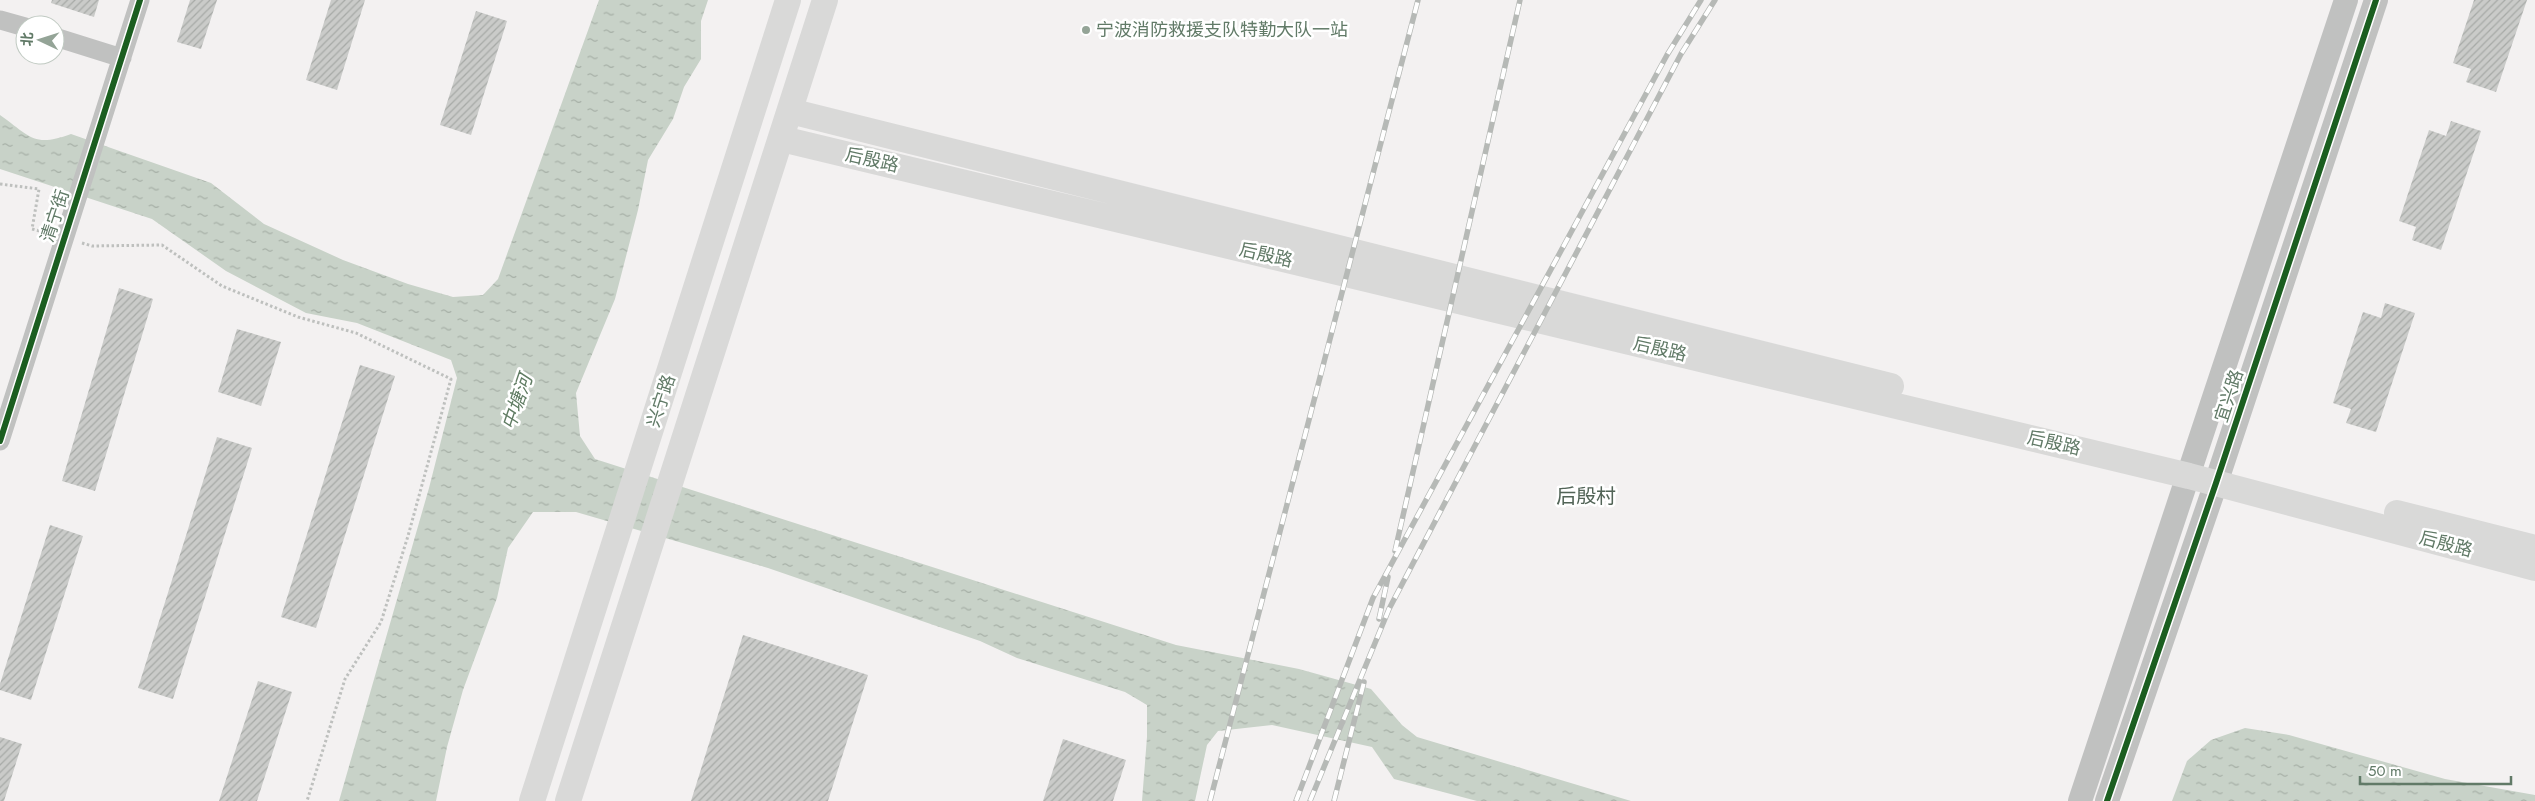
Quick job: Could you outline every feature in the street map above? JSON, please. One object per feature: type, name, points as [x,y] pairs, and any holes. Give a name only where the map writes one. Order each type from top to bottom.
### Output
[{"type":"main road","name":"兴宁路","points":[[532,801],[788,0]]},
{"type":"main road","points":[[568,801],[782,139],[825,0]]},
{"type":"main road","name":"后殷路","points":[[790,111],[2192,468],[2329,505],[2535,568]]},
{"type":"main road","name":"后殷路","points":[[782,139],[2192,468]]},
{"type":"main road","name":"后殷路","points":[[2329,505],[2535,548]]},
{"type":"street","name":"清宁街","points":[[0,441],[140,0]]},
{"type":"street","name":"宜兴路","points":[[2080,801],[2346,0]]},
{"type":"street","name":"宜兴路","points":[[2108,801],[2231,479],[2376,0]]},
{"type":"street","points":[[0,20],[15,24]]},
{"type":"street","points":[[65,40],[122,58]]},
{"type":"path","points":[[0,184],[38,189],[32,228],[92,246],[162,245],[222,286],[298,317],[356,333],[451,379],[408,536],[381,622],[345,679],[307,801]]},
{"type":"water","name":"中塘河","points":[[599,0],[708,0],[701,21],[701,59],[684,87],[673,119],[648,160],[638,210],[615,299],[576,393],[580,436],[595,459],[1176,645],[1299,669],[1371,689],[1402,725],[1417,737],[1631,801],[1477,801],[1394,779],[1372,747],[1272,725],[1218,731],[1207,745],[1195,801],[1142,801],[1147,737],[1147,705],[1125,692],[1017,658],[980,641],[768,568],[576,512],[533,512],[508,548],[497,598],[463,690],[447,747],[436,801],[339,801],[429,488],[457,378],[451,360],[357,323],[306,313],[226,271],[152,219],[0,169],[0,115],[32,138],[48,140],[71,134],[211,183],[264,224],[343,260],[408,284],[453,297],[483,295],[498,279]]},
{"type":"water","points":[[2245,728],[2289,735],[2445,779],[2535,795],[2535,801],[2172,801],[2187,761],[2211,740]]},
{"type":"building","points":[[52,0],[99,0],[94,17],[51,3]]},
{"type":"building","points":[[190,0],[217,0],[201,49],[177,42]]},
{"type":"building","points":[[331,0],[365,0],[337,90],[306,80]]},
{"type":"building","points":[[2474,0],[2527,0],[2496,92],[2466,82],[2471,69],[2453,63]]},
{"type":"building","points":[[476,11],[507,21],[471,135],[440,125]]},
{"type":"building","points":[[2451,121],[2481,131],[2441,250],[2412,240],[2416,227],[2399,221],[2429,130],[2446,136]]},
{"type":"building","points":[[119,288],[153,299],[95,491],[62,481]]},
{"type":"building","points":[[2385,303],[2415,313],[2376,432],[2346,423],[2351,409],[2333,403],[2363,312],[2381,318]]},
{"type":"building","points":[[237,329],[281,342],[261,406],[218,392]]},
{"type":"building","points":[[360,365],[395,376],[316,628],[281,617]]},
{"type":"building","points":[[217,437],[252,448],[173,699],[138,688]]},
{"type":"building","points":[[50,525],[83,536],[31,700],[0,690],[0,684]]},
{"type":"building","points":[[743,635],[868,675],[828,801],[691,801]]},
{"type":"building","points":[[258,681],[292,692],[257,801],[219,801]]},
{"type":"building","points":[[0,737],[22,744],[4,801],[0,801]]},
{"type":"building","points":[[1063,739],[1126,760],[1113,801],[1043,801]]},
{"type":"railway","points":[[1210,801],[1418,0]]},
{"type":"railway","points":[[1395,551],[1520,0]]},
{"type":"railway","points":[[1296,801],[1373,598],[1667,55],[1701,0]]},
{"type":"railway","points":[[1310,801],[1389,609],[1681,54],[1715,0]]},
{"type":"railway","points":[[1379,619],[1388,577]]},
{"type":"railway","points":[[1334,801],[1364,682]]},
{"type":"cycle path","points":[[0,441],[140,0]]},
{"type":"cycle path","points":[[2107,801],[2216,483],[2376,0]]},
{"type":"place","name":"宁波消防救援支队特勤大队一站","points":[[1086,30]]},
{"type":"district","name":"后殷村","points":[[1586,496]]}]
